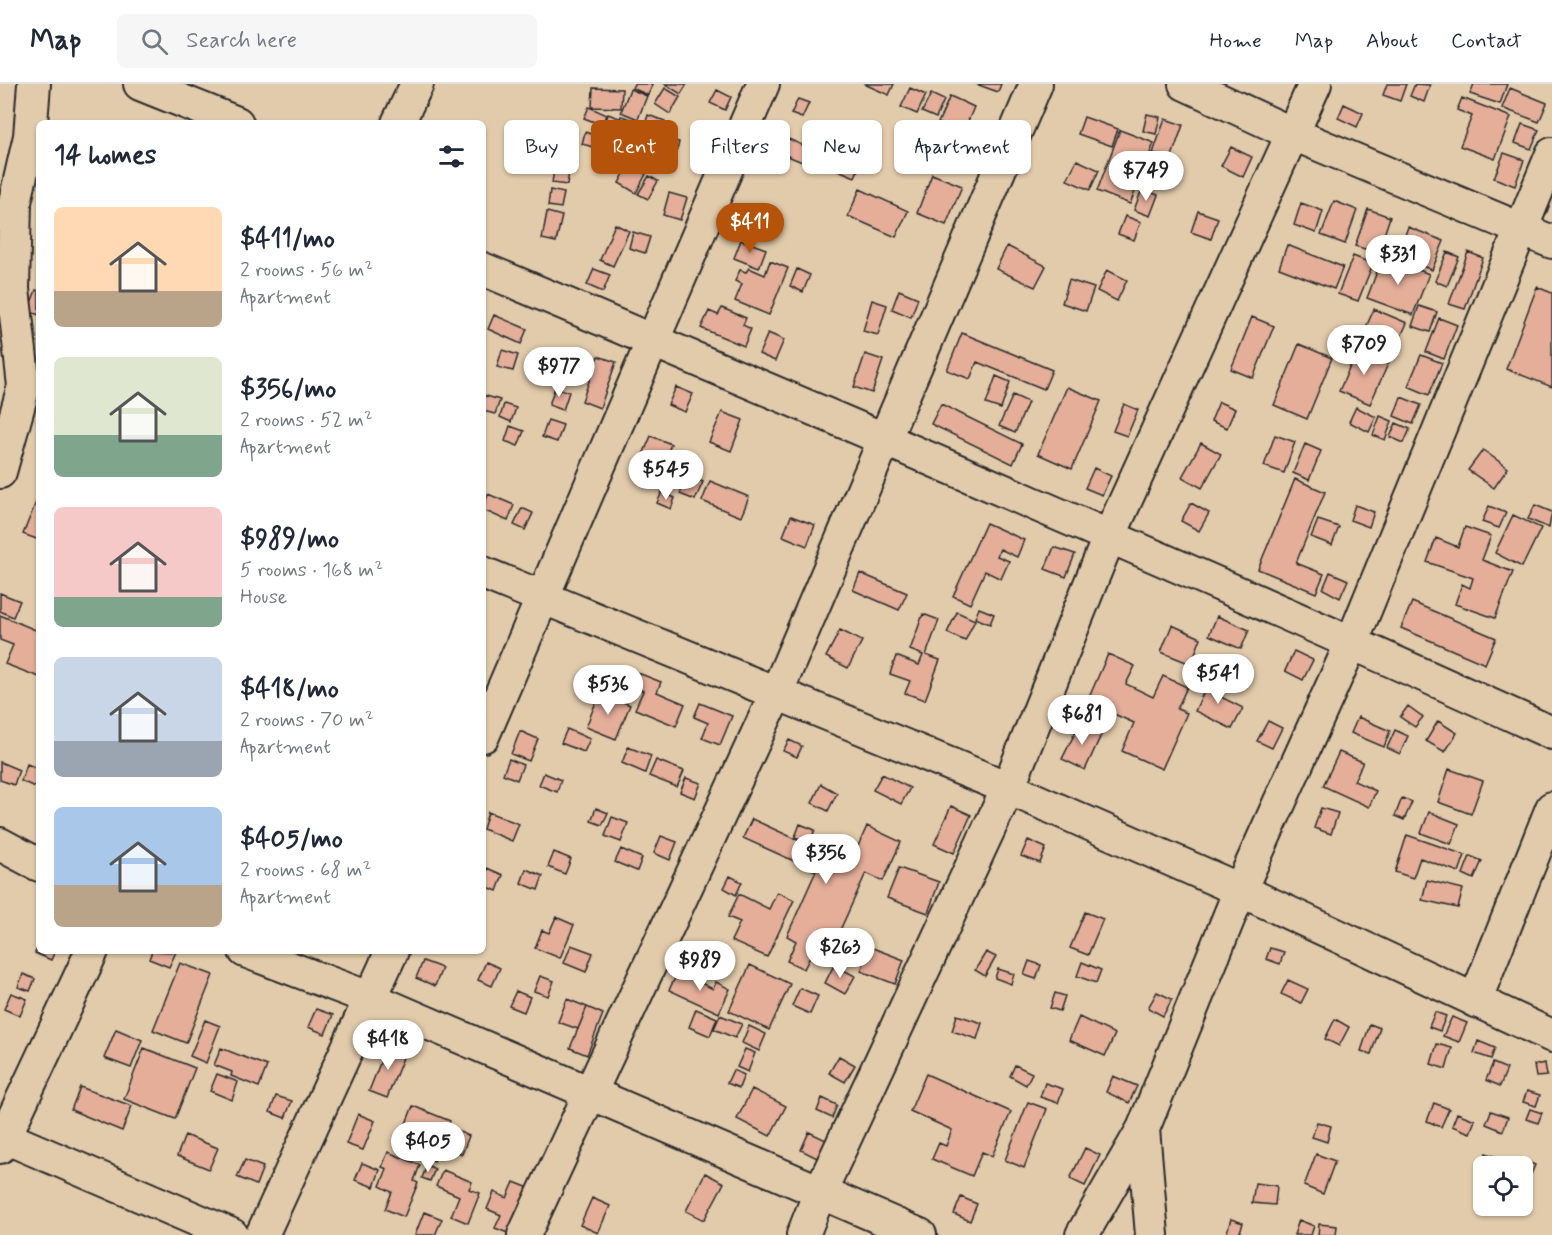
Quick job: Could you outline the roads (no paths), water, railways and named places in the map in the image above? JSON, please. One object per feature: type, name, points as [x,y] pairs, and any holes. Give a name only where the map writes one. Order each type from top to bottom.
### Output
[{"type":"street","points":[[0,472],[21,385],[13,290],[15,213],[30,136],[34,84]]},
{"type":"street","points":[[140,84],[230,120]]},
{"type":"street","points":[[399,120],[417,84]]},
{"type":"street","points":[[486,729],[763,84]]},
{"type":"street","points":[[524,1235],[588,1093],[777,694],[1036,84]]},
{"type":"street","points":[[1185,84],[1293,134],[1552,242]]},
{"type":"street","points":[[803,1235],[820,1192],[1008,788],[1109,537],[1315,84]]},
{"type":"street","points":[[1082,1235],[1143,1129],[1240,890],[1352,642],[1552,154]]},
{"type":"street","points":[[486,270],[886,438],[1352,642],[1552,733]]},
{"type":"street","points":[[486,574],[1008,788],[1240,890],[1552,1036]]},
{"type":"street","points":[[1475,1001],[1552,808]]},
{"type":"street","points":[[0,844],[36,863]]},
{"type":"street","points":[[91,954],[2,1139],[232,1235]]},
{"type":"street","points":[[254,954],[372,999],[920,1235]]},
{"type":"street","points":[[262,1235],[391,954]]},
{"type":"street","points":[[1143,1129],[1152,1235]]}]
